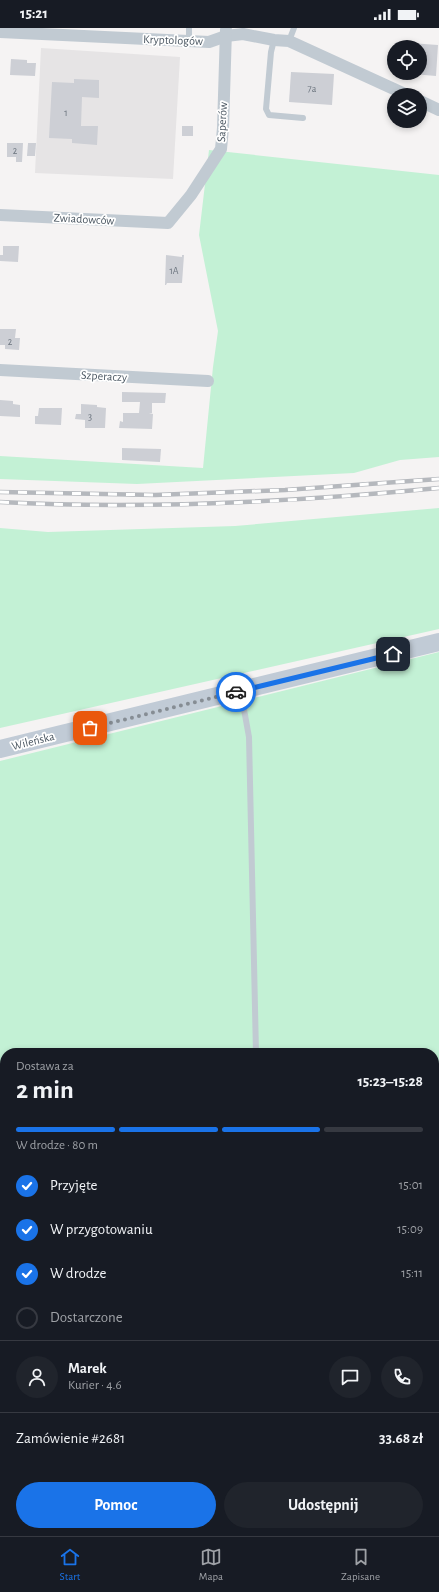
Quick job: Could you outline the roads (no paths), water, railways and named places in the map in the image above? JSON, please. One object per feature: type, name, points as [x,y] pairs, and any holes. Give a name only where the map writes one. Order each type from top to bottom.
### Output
[{"type":"street","name":"Kryptologów","points":[[0,32],[209,42],[226,32],[289,41]]},
{"type":"street","name":"Saperów","points":[[168,223],[191,195],[221,149],[226,32]]},
{"type":"street","points":[[289,41],[392,88]]},
{"type":"street","points":[[427,104],[439,110]]},
{"type":"street","name":"Zwiadowców","points":[[0,215],[168,223]]},
{"type":"street","name":"Szperaczy","points":[[0,370],[208,381]]},
{"type":"street","name":"Wileńska","points":[[0,749],[439,642]]},
{"type":"lane","points":[[188,41],[189,28]]},
{"type":"lane","points":[[289,41],[294,28]]},
{"type":"lane","points":[[274,40],[271,52],[266,110],[269,115],[303,118]]},
{"type":"lane","points":[[241,691],[249,738],[256,1048]]},
{"type":"railway","points":[[0,492],[155,495],[285,490],[439,479]]},
{"type":"railway","points":[[0,502],[165,505],[274,501],[439,488]]}]
